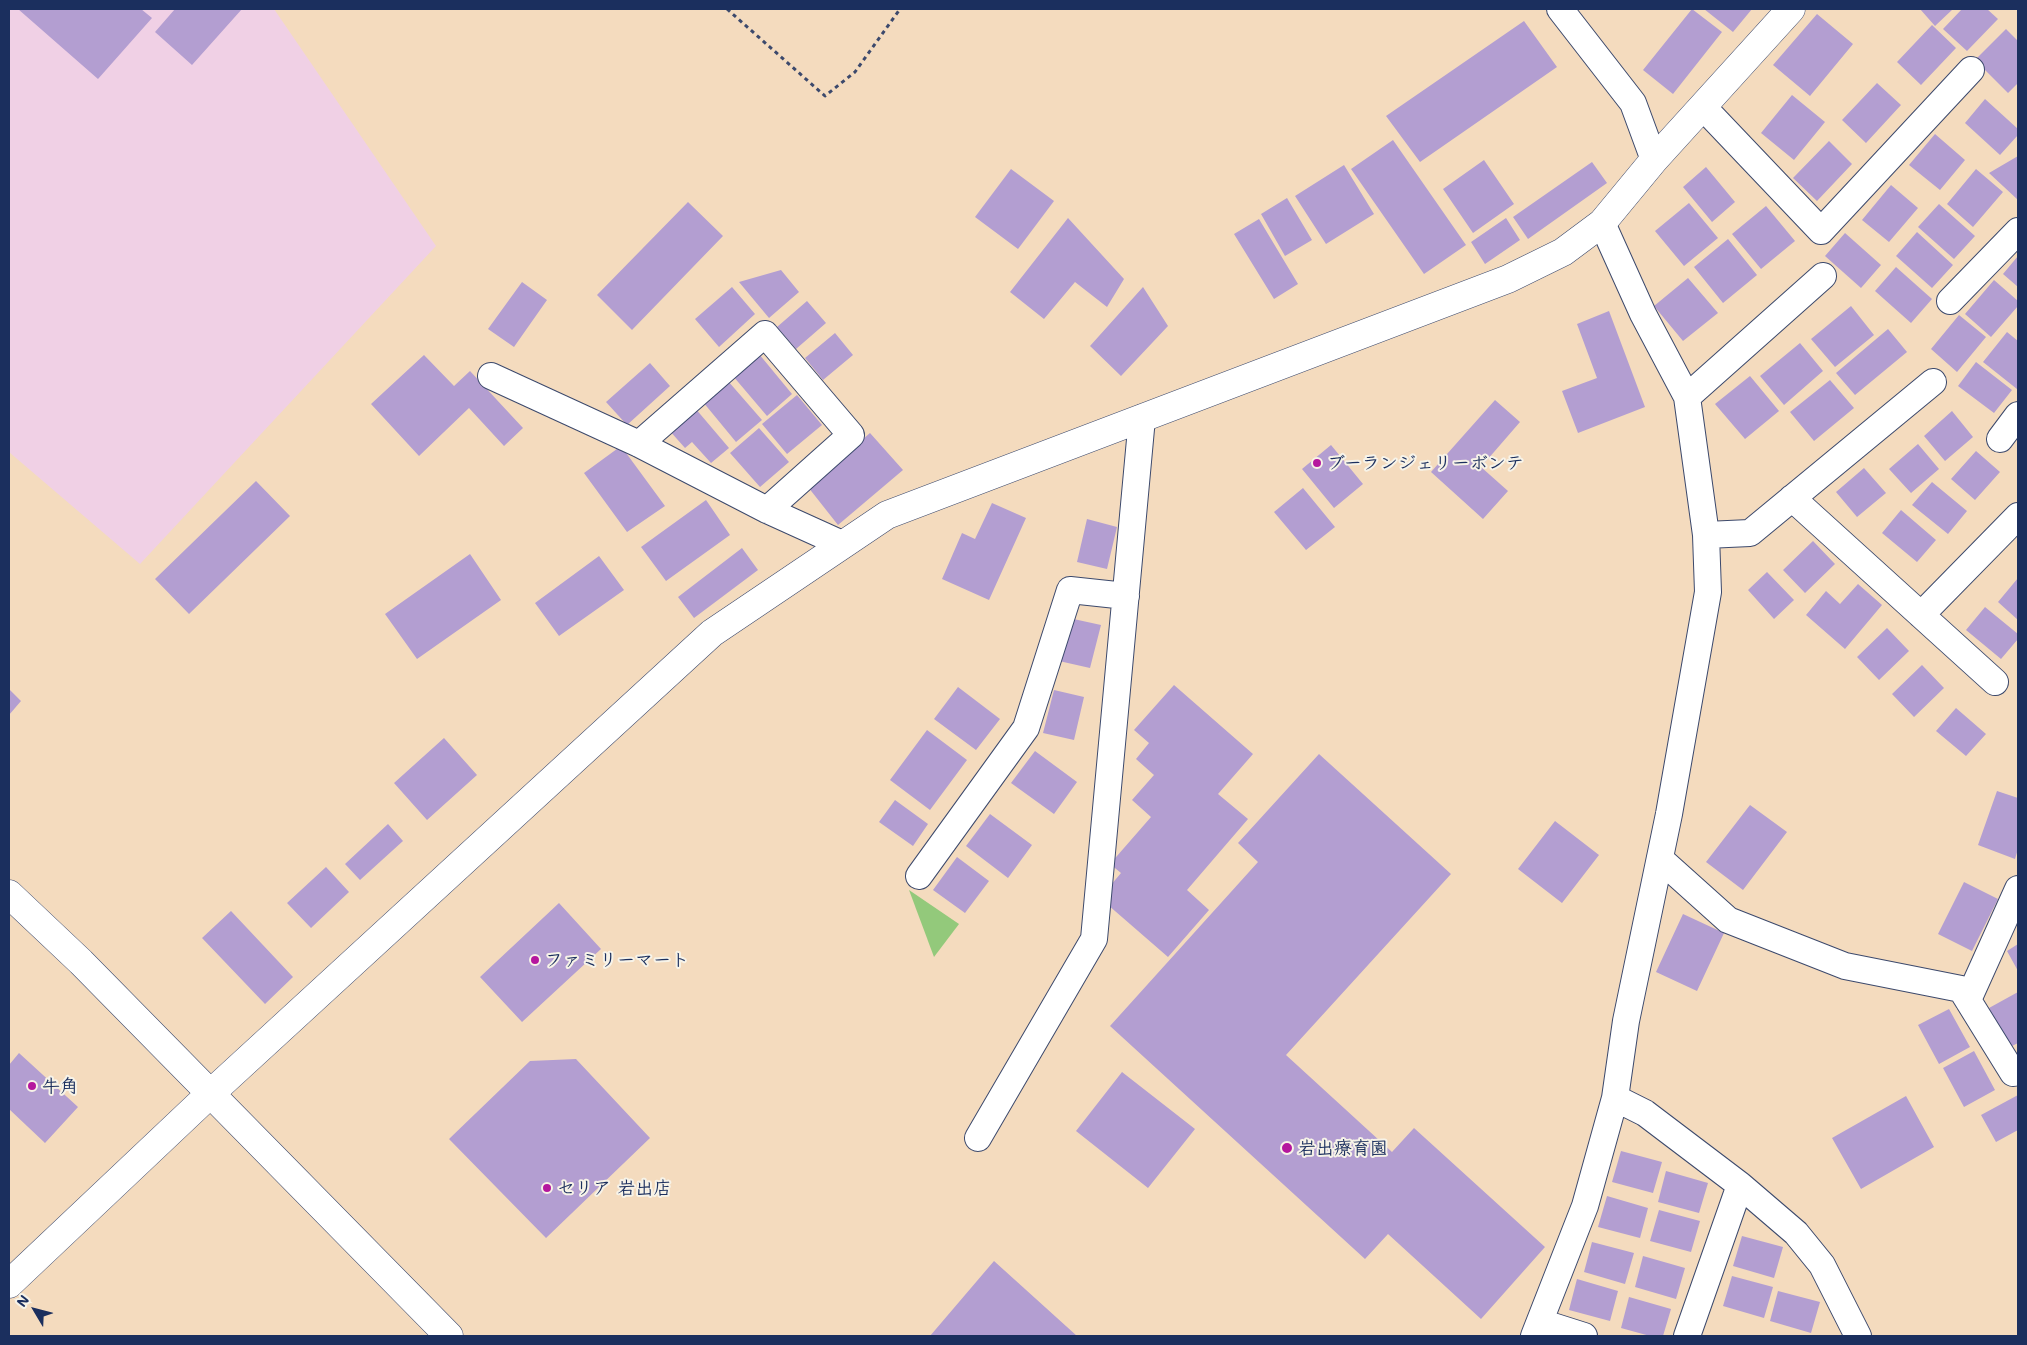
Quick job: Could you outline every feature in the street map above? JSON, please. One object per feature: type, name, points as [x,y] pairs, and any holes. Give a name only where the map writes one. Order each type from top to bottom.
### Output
[{"type":"street","points":[[1560,9],[1633,103],[1654,160]]},
{"type":"street","points":[[9,1284],[210,1094],[712,633],[887,514],[1508,278],[1563,252],[1602,223],[1654,160],[1791,9]]},
{"type":"street","points":[[1703,107],[1821,231],[1970,70]]},
{"type":"street","points":[[1584,1336],[1537,1329],[1584,1206],[1614,1098],[1626,1021],[1660,859],[1708,592],[1706,535],[1687,396],[1643,314],[1602,223]]},
{"type":"street","points":[[1950,301],[2018,231]]},
{"type":"street","points":[[1687,396],[1823,276]]},
{"type":"street","points":[[639,444],[765,334],[851,435],[768,510]]},
{"type":"street","points":[[491,376],[639,444],[768,510],[842,544]]},
{"type":"street","points":[[1706,535],[1750,533],[1933,382]]},
{"type":"street","points":[[2000,439],[2018,415]]},
{"type":"street","points":[[978,1138],[1094,939],[1142,418]]},
{"type":"street","points":[[1792,498],[1994,682]]},
{"type":"street","points":[[1921,616],[2018,516]]},
{"type":"street","points":[[919,876],[1026,728],[1070,590],[1126,596]]},
{"type":"street","points":[[1660,859],[1728,920],[1845,966],[1961,989],[2013,1073],[2018,1070]]},
{"type":"street","points":[[1968,1000],[2018,889]]},
{"type":"street","points":[[9,894],[81,962],[449,1336]]},
{"type":"street","points":[[1614,1098],[1645,1113],[1740,1185],[1796,1233],[1822,1265],[1858,1336]]},
{"type":"street","points":[[1687,1336],[1740,1185]]},
{"type":"path","points":[[727,9],[825,96],[855,72],[900,9]]},
{"type":"shaded area","points":[[9,9],[274,9],[436,246],[140,564],[9,452]]},
{"type":"green space","points":[[909,890],[959,924],[934,957]]},
{"type":"building","points":[[18,9],[141,9],[152,18],[98,79]]},
{"type":"building","points":[[175,9],[242,9],[192,65],[155,32]]},
{"type":"building","points":[[1692,9],[1722,32],[1673,94],[1643,70]]},
{"type":"building","points":[[1704,9],[1752,9],[1733,32]]},
{"type":"building","points":[[1920,9],[1953,9],[1935,26]]},
{"type":"building","points":[[1962,9],[1987,9],[1998,19],[1967,51],[1943,29]]},
{"type":"building","points":[[1817,14],[1853,44],[1810,96],[1773,65]]},
{"type":"building","points":[[1524,21],[1557,67],[1420,162],[1386,116]]},
{"type":"building","points":[[1932,25],[1956,48],[1921,85],[1897,62]]},
{"type":"building","points":[[2006,29],[2018,41],[2018,83],[2008,93],[1975,60]]},
{"type":"building","points":[[1877,83],[1901,105],[1866,143],[1842,120]]},
{"type":"building","points":[[1792,95],[1825,122],[1794,160],[1761,133]]},
{"type":"building","points":[[1985,99],[2018,129],[2018,135],[2000,155],[1965,123]]},
{"type":"building","points":[[1935,134],[1965,160],[1940,190],[1909,165]]},
{"type":"building","points":[[1393,140],[1466,245],[1424,274],[1351,169]]},
{"type":"building","points":[[1829,141],[1852,164],[1817,201],[1793,178]]},
{"type":"building","points":[[2018,156],[2018,200],[1989,173]]},
{"type":"building","points":[[1484,160],[1514,204],[1473,233],[1443,189]]},
{"type":"building","points":[[1592,162],[1607,183],[1528,239],[1513,217]]},
{"type":"building","points":[[1344,165],[1374,214],[1326,244],[1295,196]]},
{"type":"building","points":[[1706,167],[1735,202],[1712,222],[1683,187]]},
{"type":"building","points":[[1011,169],[1054,201],[1018,249],[975,217]]},
{"type":"building","points":[[1976,169],[2003,192],[1973,227],[1947,204]]},
{"type":"building","points":[[1891,185],[1918,208],[1889,242],[1862,220]]},
{"type":"building","points":[[1287,198],[1312,240],[1285,256],[1261,214]]},
{"type":"building","points":[[688,202],[723,236],[632,330],[597,295]]},
{"type":"building","points":[[1689,203],[1718,238],[1684,266],[1655,231]]},
{"type":"building","points":[[1939,204],[1975,236],[1954,259],[1918,227]]},
{"type":"building","points":[[1766,206],[1795,241],[1761,269],[1732,234]]},
{"type":"building","points":[[1068,218],[1124,279],[1107,307],[1075,282],[1044,319],[1010,292]]},
{"type":"building","points":[[1506,218],[1520,240],[1485,264],[1471,242]]},
{"type":"building","points":[[1259,219],[1298,284],[1274,299],[1234,234]]},
{"type":"building","points":[[1917,232],[1953,265],[1932,288],[1896,256]]},
{"type":"building","points":[[1845,233],[1881,265],[1861,288],[1825,256]]},
{"type":"building","points":[[1728,239],[1757,275],[1723,303],[1694,267]]},
{"type":"building","points":[[2018,256],[2018,287],[2003,274]]},
{"type":"building","points":[[1896,267],[1932,299],[1911,323],[1875,291]]},
{"type":"building","points":[[781,270],[799,292],[769,318],[739,282]]},
{"type":"building","points":[[1688,278],[1718,313],[1683,341],[1654,306]]},
{"type":"building","points":[[1994,280],[2018,301],[2018,306],[1991,337],[1965,314]]},
{"type":"building","points":[[522,282],[547,300],[514,347],[488,329]]},
{"type":"building","points":[[732,287],[755,314],[719,347],[695,319]]},
{"type":"building","points":[[1143,287],[1168,326],[1121,376],[1090,346]]},
{"type":"building","points":[[807,301],[826,323],[796,349],[777,327]]},
{"type":"building","points":[[1851,306],[1874,335],[1835,367],[1811,339]]},
{"type":"building","points":[[1609,311],[1645,407],[1578,433],[1562,391],[1597,378],[1577,324]]},
{"type":"building","points":[[1959,315],[1986,337],[1957,372],[1931,349]]},
{"type":"building","points":[[1888,329],[1907,352],[1855,395],[1836,373]]},
{"type":"building","points":[[2007,332],[2018,341],[2017,389],[1983,362]]},
{"type":"building","points":[[835,333],[853,355],[823,380],[805,358]]},
{"type":"building","points":[[1800,343],[1823,371],[1784,405],[1760,376]]},
{"type":"building","points":[[759,354],[792,394],[767,416],[733,376]]},
{"type":"building","points":[[424,355],[454,386],[470,371],[523,428],[504,446],[469,408],[419,456],[371,404]]},
{"type":"building","points":[[1976,362],[2012,390],[1994,413],[1958,386]]},
{"type":"building","points":[[650,363],[670,386],[627,425],[606,402]]},
{"type":"building","points":[[1750,376],[1779,411],[1745,439],[1715,404]]},
{"type":"building","points":[[1830,380],[1854,408],[1814,441],[1790,412]]},
{"type":"building","points":[[728,381],[762,420],[736,442],[703,402]]},
{"type":"building","points":[[797,395],[822,425],[787,454],[762,424]]},
{"type":"building","points":[[1495,400],[1520,422],[1481,467],[1508,491],[1483,519],[1431,472]]},
{"type":"building","points":[[695,408],[729,448],[711,463],[692,442],[685,448],[669,430]]},
{"type":"building","points":[[1952,411],[1973,437],[1945,461],[1924,436]]},
{"type":"building","points":[[759,428],[789,462],[760,487],[730,453]]},
{"type":"building","points":[[870,433],[903,470],[838,525],[808,487]]},
{"type":"building","points":[[1918,444],[1939,469],[1911,493],[1889,469]]},
{"type":"building","points":[[1331,445],[1363,484],[1334,508],[1302,469]]},
{"type":"building","points":[[621,446],[665,506],[627,532],[584,473]]},
{"type":"building","points":[[1976,451],[2000,472],[1975,500],[1951,479]]},
{"type":"building","points":[[1864,468],[1886,493],[1857,517],[1836,492]]},
{"type":"building","points":[[256,481],[290,516],[189,614],[155,579]]},
{"type":"building","points":[[1932,482],[1967,511],[1948,534],[1912,505]]},
{"type":"building","points":[[1303,488],[1335,527],[1306,550],[1274,512]]},
{"type":"building","points":[[706,500],[730,535],[666,581],[641,547]]},
{"type":"building","points":[[992,503],[1026,518],[989,600],[942,579],[962,533],[975,539]]},
{"type":"building","points":[[1901,510],[1936,540],[1917,562],[1882,533]]},
{"type":"building","points":[[1087,519],[1117,527],[1107,569],[1077,562]]},
{"type":"building","points":[[1813,541],[1835,564],[1805,593],[1783,570]]},
{"type":"building","points":[[742,548],[758,570],[694,618],[678,597]]},
{"type":"building","points":[[470,554],[501,600],[417,659],[385,614]]},
{"type":"building","points":[[599,556],[624,590],[559,636],[535,603]]},
{"type":"building","points":[[1767,572],[1794,600],[1774,619],[1748,590]]},
{"type":"building","points":[[2018,578],[2018,620],[1998,602]]},
{"type":"building","points":[[1858,584],[1882,605],[1845,649],[1806,615],[1826,591],[1840,604]]},
{"type":"building","points":[[1985,607],[2018,634],[2018,639],[2001,659],[1966,630]]},
{"type":"building","points":[[1069,618],[1101,625],[1090,668],[1059,661]]},
{"type":"building","points":[[1887,628],[1909,651],[1879,680],[1857,657]]},
{"type":"building","points":[[1922,665],[1944,688],[1914,717],[1892,694]]},
{"type":"building","points":[[1174,685],[1253,754],[1218,794],[1248,819],[1187,890],[1209,910],[1168,957],[1100,898],[1121,873],[1110,864],[1151,817],[1132,800],[1154,775],[1136,759],[1149,743],[1134,730]]},
{"type":"building","points":[[958,687],[1000,719],[976,750],[934,719]]},
{"type":"building","points":[[9,689],[21,701],[9,715]]},
{"type":"building","points":[[1054,690],[1084,697],[1074,740],[1043,733]]},
{"type":"building","points":[[1956,708],[1986,734],[1966,756],[1936,731]]},
{"type":"building","points":[[927,730],[967,760],[930,810],[890,780]]},
{"type":"building","points":[[444,738],[477,775],[427,820],[394,783]]},
{"type":"building","points":[[1035,751],[1077,782],[1054,814],[1011,783]]},
{"type":"building","points":[[1319,754],[1451,874],[1286,1055],[1392,1152],[1414,1128],[1545,1247],[1481,1319],[1388,1234],[1365,1259],[1110,1026],[1258,862],[1238,843]]},
{"type":"building","points":[[1997,791],[2018,798],[2018,849],[2015,859],[1978,845]]},
{"type":"building","points":[[895,800],[928,824],[913,846],[879,822]]},
{"type":"building","points":[[1750,805],[1787,832],[1743,890],[1706,862]]},
{"type":"building","points":[[990,814],[1032,845],[1008,878],[966,846]]},
{"type":"building","points":[[1555,821],[1599,855],[1562,903],[1518,869]]},
{"type":"building","points":[[388,824],[403,841],[360,880],[345,864]]},
{"type":"building","points":[[957,857],[989,881],[965,913],[933,890]]},
{"type":"building","points":[[326,867],[349,892],[311,928],[287,903]]},
{"type":"building","points":[[1964,882],[1998,899],[1972,951],[1938,934]]},
{"type":"building","points":[[559,903],[601,949],[522,1022],[480,977]]},
{"type":"building","points":[[231,911],[293,977],[265,1004],[202,938]]},
{"type":"building","points":[[1683,914],[1724,933],[1697,991],[1656,972]]},
{"type":"building","points":[[2018,944],[2018,971],[2007,951]]},
{"type":"building","points":[[2018,992],[2018,1043],[2010,1047],[1989,1008]]},
{"type":"building","points":[[1949,1009],[1970,1047],[1939,1064],[1918,1025]]},
{"type":"building","points":[[1974,1051],[1995,1090],[1964,1107],[1943,1068]]},
{"type":"building","name":"牛角","points":[[19,1053],[78,1107],[45,1143],[9,1109],[9,1065]]},
{"type":"building","name":"セリア 岩出店","points":[[576,1059],[650,1138],[546,1238],[449,1139],[530,1061]]},
{"type":"building","points":[[1122,1072],[1195,1129],[1148,1188],[1076,1131]]},
{"type":"building","points":[[2018,1095],[2018,1130],[1996,1142],[1981,1115]]},
{"type":"building","points":[[1906,1096],[1934,1147],[1861,1189],[1832,1138]]},
{"type":"building","points":[[1621,1151],[1662,1162],[1653,1193],[1612,1182]]},
{"type":"building","points":[[1666,1171],[1708,1183],[1699,1213],[1658,1202]]},
{"type":"building","points":[[1607,1196],[1648,1208],[1640,1238],[1598,1227]]},
{"type":"building","points":[[1659,1210],[1700,1221],[1691,1252],[1650,1241]]},
{"type":"building","points":[[1742,1236],[1783,1247],[1774,1278],[1733,1266]]},
{"type":"building","points":[[1592,1242],[1634,1253],[1625,1284],[1584,1272]]},
{"type":"building","points":[[1643,1256],[1685,1268],[1676,1299],[1635,1287]]},
{"type":"building","points":[[994,1261],[1077,1336],[930,1336]]},
{"type":"building","points":[[1732,1276],[1773,1287],[1764,1318],[1723,1306]]},
{"type":"building","points":[[1577,1279],[1618,1291],[1610,1321],[1569,1310]]},
{"type":"building","points":[[1778,1291],[1820,1302],[1811,1333],[1770,1321]]},
{"type":"building","points":[[1629,1297],[1671,1309],[1663,1336],[1650,1336],[1621,1328]]},
{"type":"place","name":"ブーランジェリーボンテ","points":[[1317,463]]},
{"type":"place","name":"ファミリーマート","points":[[535,960]]},
{"type":"place","name":"牛角","points":[[32,1086]]},
{"type":"place","name":"岩出療育園","points":[[1287,1148]]},
{"type":"place","name":"セリア 岩出店","points":[[547,1188]]}]
